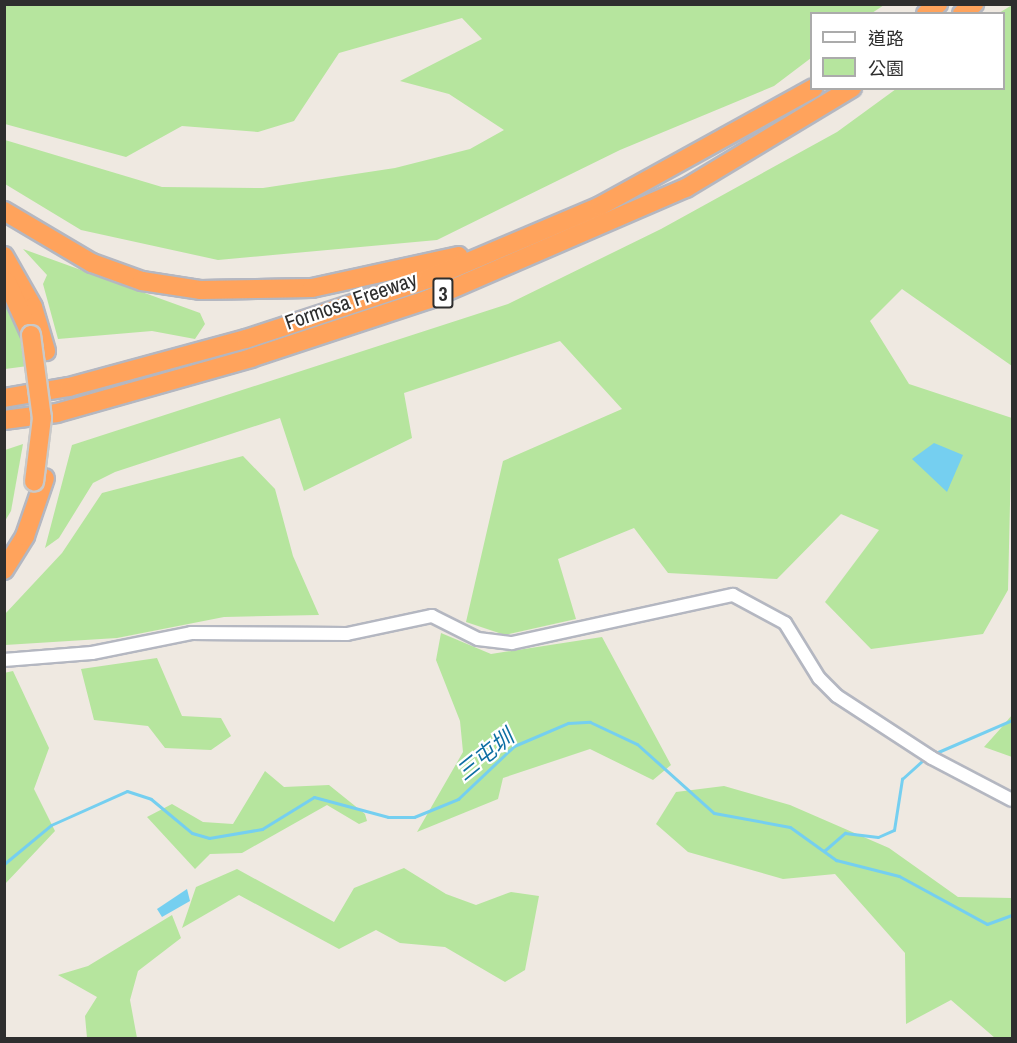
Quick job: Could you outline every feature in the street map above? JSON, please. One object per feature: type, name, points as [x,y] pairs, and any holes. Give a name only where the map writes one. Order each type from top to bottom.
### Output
[{"type":"highway","name":"Formosa Freeway","points":[[4,398],[69,387],[246,339],[428,279],[522,240],[672,169],[810,90]]},
{"type":"highway","name":"Formosa Freeway","points":[[4,420],[57,413],[359,325],[505,269],[686,188],[849,90]]},
{"type":"highway","points":[[4,211],[92,263],[142,281],[201,290],[312,288],[522,240]]},
{"type":"highway","points":[[4,256],[33,307],[46,351],[54,417],[25,536],[4,570]]},
{"type":"highway","points":[[4,277],[31,335],[42,418],[39,480],[4,552]]},
{"type":"highway","points":[[4,430],[57,413]]},
{"type":"street","points":[[4,660],[92,653],[191,633],[347,634],[432,616],[478,639],[512,643],[733,595],[785,623],[819,678],[837,696],[932,758],[1012,800]]},
{"type":"green space","points":[[5,4],[884,4],[874,12],[810,12],[810,59],[774,86],[620,150],[437,240],[218,260],[81,230],[5,184],[5,140],[162,187],[263,188],[395,168],[470,149],[504,130],[449,94],[400,81],[482,39],[462,18],[339,53],[294,121],[258,132],[182,126],[126,157],[5,124]]},
{"type":"green space","points":[[1012,5],[1012,366],[902,289],[870,321],[909,384],[1012,418],[1008,590],[983,634],[871,649],[825,602],[879,530],[841,514],[777,579],[668,573],[634,528],[558,559],[576,619],[505,635],[466,622],[503,461],[622,409],[560,341],[404,393],[412,438],[304,491],[280,418],[115,472],[93,483],[59,538],[45,548],[72,445],[508,304],[661,229],[837,132],[895,90],[1005,90],[1005,12],[1001,12]]},
{"type":"green space","points":[[23,249],[200,313],[205,324],[195,339],[152,331],[58,339],[43,284],[47,275]]},
{"type":"green space","points":[[4,294],[11,302],[28,366],[5,369]]},
{"type":"green space","points":[[23,444],[11,511],[5,521],[5,450]]},
{"type":"green space","points":[[243,456],[275,489],[293,556],[319,615],[224,617],[117,638],[5,645],[5,614],[62,553],[102,493]]},
{"type":"green space","points":[[441,633],[491,654],[602,637],[671,765],[653,780],[590,749],[503,778],[498,799],[417,832],[463,752],[460,721],[436,660]]},
{"type":"green space","points":[[157,658],[182,716],[221,718],[231,736],[211,750],[165,748],[148,726],[94,720],[81,669]]},
{"type":"green space","points":[[13,671],[49,748],[34,789],[55,831],[5,884],[4,673]]},
{"type":"green space","points":[[1012,715],[1012,757],[984,747],[1001,728]]},
{"type":"green space","points":[[265,771],[284,787],[329,785],[365,814],[367,821],[359,824],[327,805],[242,853],[210,854],[195,869],[147,817],[172,804],[203,822],[233,824]]},
{"type":"green space","points":[[724,786],[790,805],[889,848],[958,897],[1012,898],[1012,1038],[995,1038],[951,1000],[906,1024],[905,953],[835,874],[783,879],[688,852],[656,824],[676,792]]},
{"type":"green space","points":[[404,868],[446,894],[476,905],[511,892],[539,896],[525,970],[505,982],[445,947],[400,943],[376,930],[339,949],[239,895],[182,928],[196,887],[237,869],[334,922],[354,888]]},
{"type":"green space","points":[[172,915],[181,938],[138,971],[130,1000],[137,1038],[87,1038],[85,1016],[97,997],[58,975],[88,966]]},
{"type":"water","points":[[934,443],[963,455],[947,492],[912,459]]},
{"type":"water","points":[[187,889],[190,901],[162,917],[157,909]]},
{"type":"waterway","points":[[938,752],[1012,720]]},
{"type":"waterway","name":"三屯圳","points":[[4,864],[51,825],[127,791],[151,799],[192,833],[209,838],[262,829],[314,797],[388,817],[414,817],[458,799],[514,746],[568,723],[590,722],[637,744],[714,813],[790,827],[836,860],[899,876],[987,924],[1012,915]]},
{"type":"waterway","points":[[824,851],[845,833],[878,837],[894,830],[902,779],[922,761]]}]
